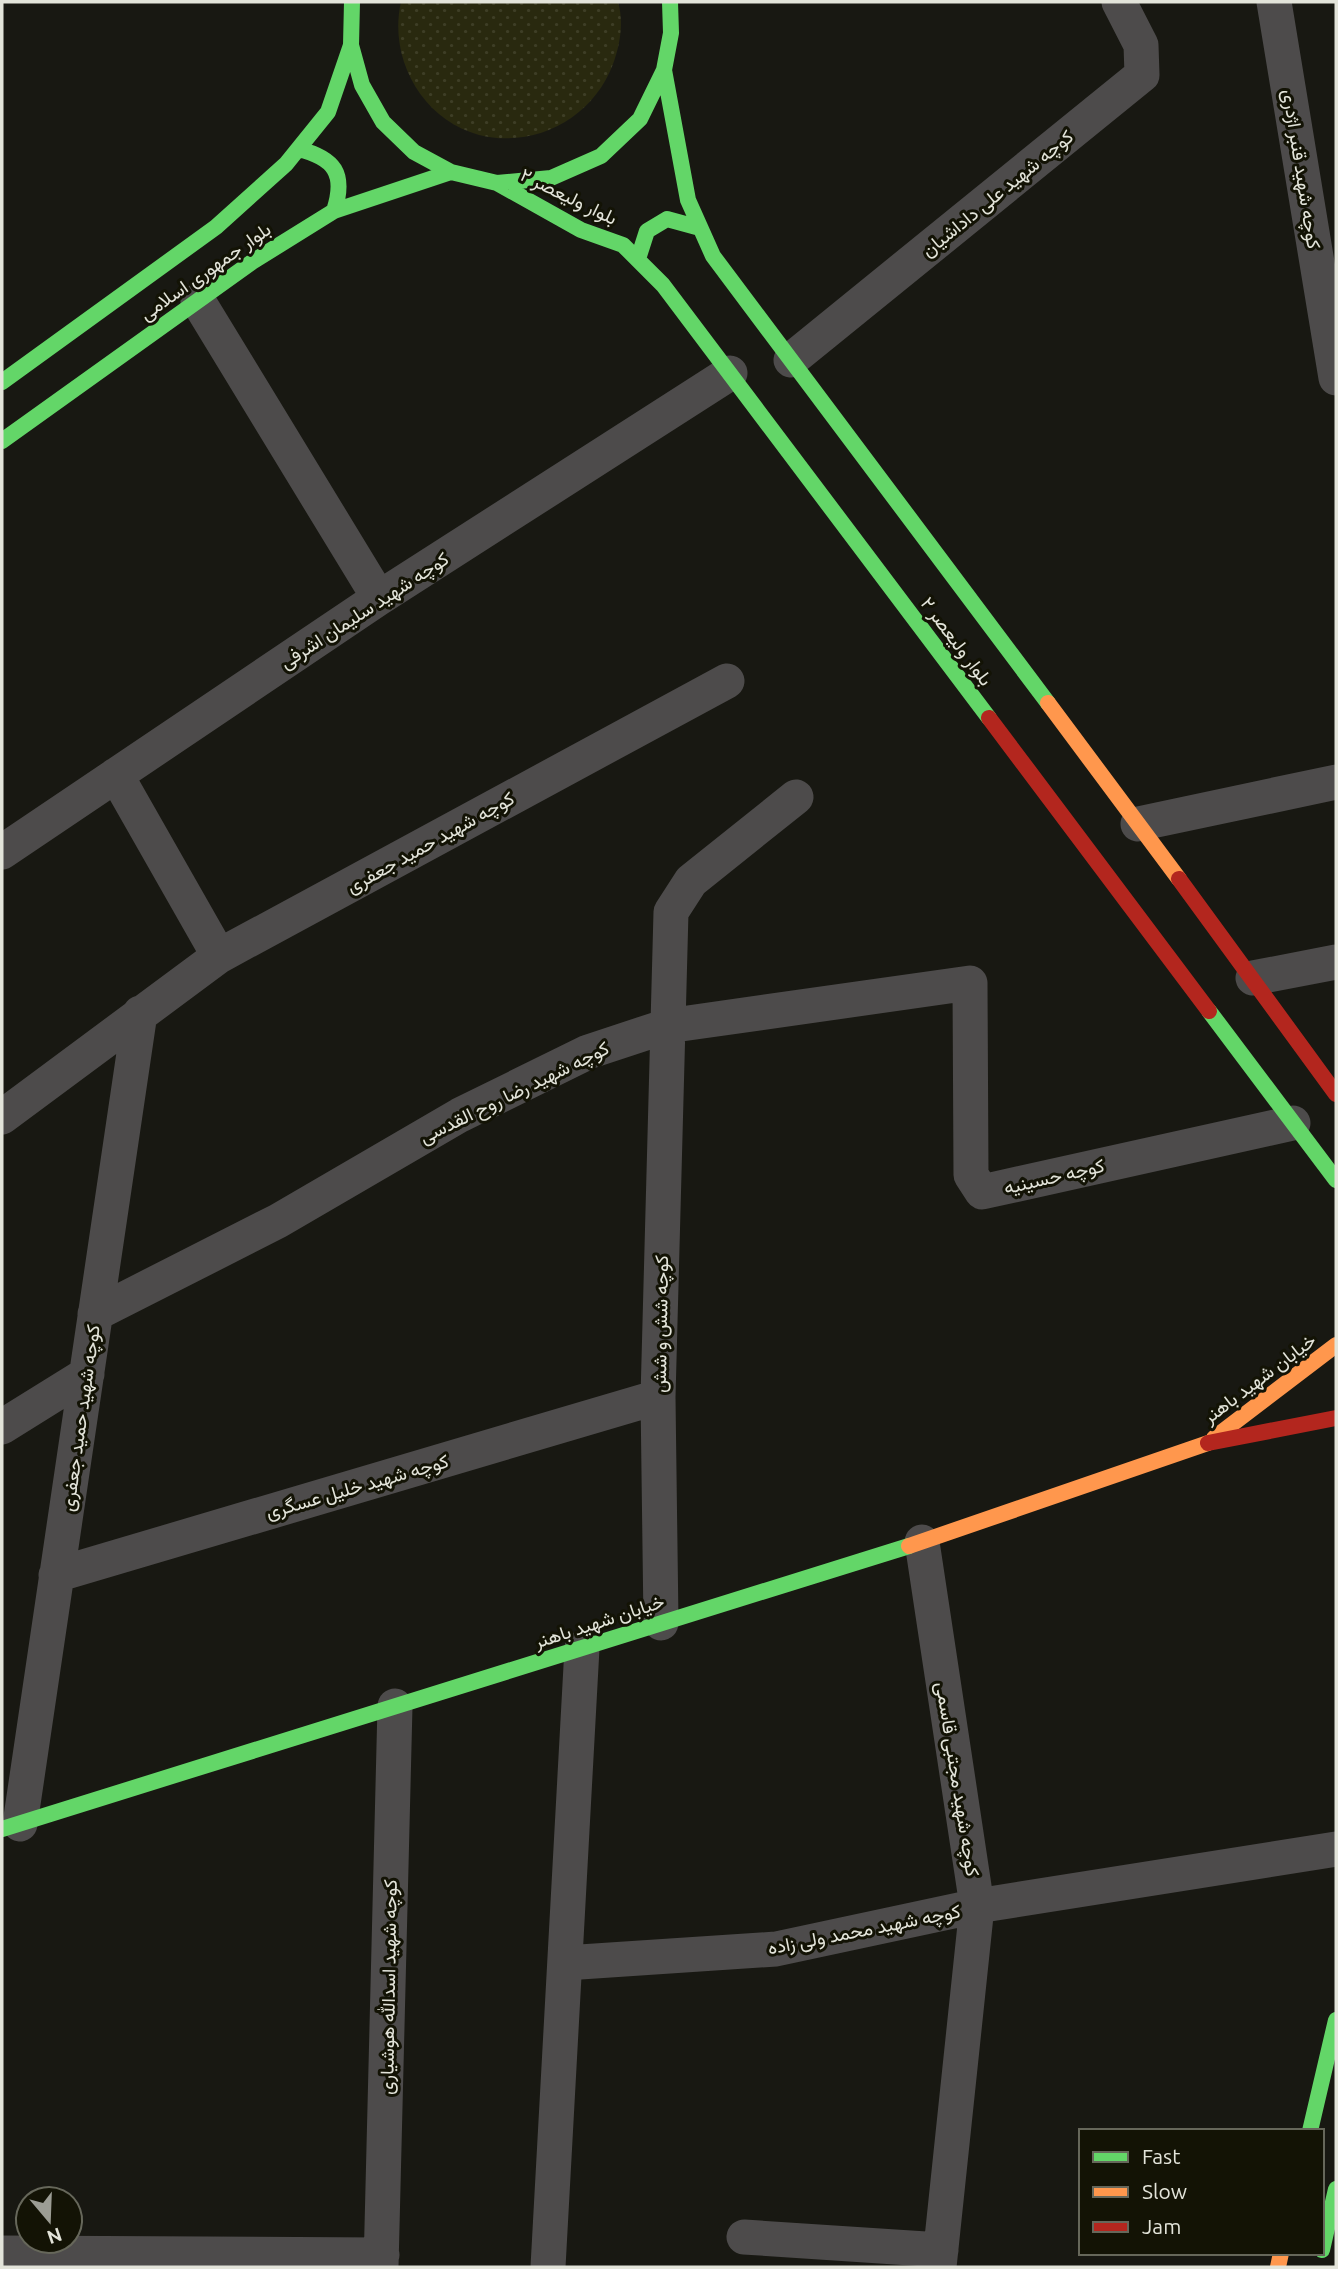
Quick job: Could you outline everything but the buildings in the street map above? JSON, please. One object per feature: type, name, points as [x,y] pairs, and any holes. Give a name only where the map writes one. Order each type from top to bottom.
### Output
[{"type":"main road","points":[[352,2],[349,16],[351,45],[362,85],[383,122],[414,152],[451,172],[497,183],[551,178],[601,156],[640,118],[664,70],[671,33],[670,2]]},
{"type":"main road","name":"بلوار جمهوری اسلامی","points":[[2,382],[216,227],[286,164],[328,112],[351,45]]},
{"type":"main road","name":"بلوار ولیعصر ۲","points":[[664,70],[688,200],[713,256],[1253,978],[1336,1094]]},
{"type":"main road","points":[[298,149],[314,152],[334,167],[342,192],[334,211]]},
{"type":"main road","name":"بلوار جمهوری اسلامی","points":[[2,441],[252,262],[334,211],[451,172]]},
{"type":"main road","name":"بلوار ولیعصر ۲","points":[[497,183],[581,230],[623,245],[663,285],[1336,1180]]},
{"type":"main road","points":[[638,259],[647,231],[667,219],[700,228]]},
{"type":"main road","name":"خیابان شهید باهنر","points":[[1206,1443],[1336,1345]]},
{"type":"main road","name":"خیابان شهید باهنر","points":[[11,1826],[922,1542],[1206,1443],[1336,1418]]},
{"type":"main road","points":[[1310,2129],[1336,2020]]},
{"type":"main road","points":[[1324,2245],[1334,2208]]},
{"type":"street","name":"کوچه شهید علی داداشیان","points":[[791,360],[1142,75],[1141,46],[1119,2]]},
{"type":"street","name":"کوچه شهید قنبر اژدری","points":[[1274,2],[1336,378]]},
{"type":"street","points":[[198,301],[379,598]]},
{"type":"street","name":"کوچه شهید سلیمان اشرفی","points":[[2,852],[379,598],[730,373]]},
{"type":"street","name":"کوچه شهید حمید جعفری","points":[[2,1117],[219,956],[727,681]]},
{"type":"street","points":[[116,775],[219,956]]},
{"type":"street","points":[[1138,824],[1336,782]]},
{"type":"street","name":"کوچه شش و شش","points":[[661,1623],[658,1397],[671,912],[691,881],[796,797]]},
{"type":"street","points":[[1253,978],[1336,962]]},
{"type":"street","name":"کوچه حسینیه","points":[[970,983],[971,1175],[982,1192],[1293,1123]]},
{"type":"street","name":"کوچه شهید رضا روح القدسی","points":[[96,1314],[278,1221],[460,1115],[588,1052],[667,1026],[970,983]]},
{"type":"street","name":"کوچه شهید حمید جعفری","points":[[11,1826],[57,1575],[141,1013]]},
{"type":"street","points":[[2,1427],[87,1374]]},
{"type":"street","name":"کوچه شهید خلیل عسگری","points":[[57,1575],[658,1397]]},
{"type":"street","name":"کوچه شهید مجتبی قاسمی","points":[[922,1542],[977,1906],[940,2259]]},
{"type":"street","points":[[548,2267],[582,1648]]},
{"type":"street","name":"کوچه شهید اسدالله هوشیاری","points":[[381,2261],[395,1706]]},
{"type":"street","name":"کوچه شهید محمد ولی زاده","points":[[565,1963],[776,1949],[977,1906],[1336,1849]]},
{"type":"street","points":[[744,2237],[940,2259]]},
{"type":"street","points":[[2,2253],[381,2261]]},
{"type":"shaded area","points":[[401,2],[618,2],[621,17],[619,41],[604,83],[592,100],[577,114],[541,133],[500,138],[479,135],[441,116],[414,84],[405,65],[400,44],[398,23]]},
{"type":"traffic: fast","points":[[352,2],[351,45],[362,85],[383,122],[414,152],[451,172],[497,183],[551,178],[601,156],[640,119],[664,70],[671,33],[670,2]]},
{"type":"traffic: fast","points":[[2,382],[216,227],[286,164],[328,112],[351,45]]},
{"type":"traffic: fast","points":[[664,70],[688,200],[713,256],[1048,703]]},
{"type":"traffic: fast","points":[[298,149],[321,157],[334,169],[339,187],[334,211]]},
{"type":"traffic: fast","points":[[2,441],[252,262],[334,211],[451,172]]},
{"type":"traffic: fast","points":[[497,183],[581,230],[623,245],[663,285],[989,718]]},
{"type":"traffic: fast","points":[[638,259],[647,231],[667,219],[700,228]]},
{"type":"traffic: fast","points":[[1209,1011],[1336,1180]]},
{"type":"traffic: fast","points":[[2,1829],[909,1546]]},
{"type":"traffic: fast","points":[[1310,2129],[1336,2020]]},
{"type":"traffic: fast","points":[[1324,2241],[1336,2189]]},
{"type":"traffic: slow","points":[[1048,703],[1179,879]]},
{"type":"traffic: slow","points":[[1214,1438],[1336,1345]]},
{"type":"traffic: slow","points":[[909,1546],[1208,1443]]},
{"type":"traffic: slow","points":[[1278,2267],[1281,2255]]},
{"type":"traffic: jam","points":[[989,718],[1209,1011]]},
{"type":"traffic: jam","points":[[1179,879],[1336,1094]]},
{"type":"traffic: jam","points":[[1208,1443],[1336,1418]]}]
